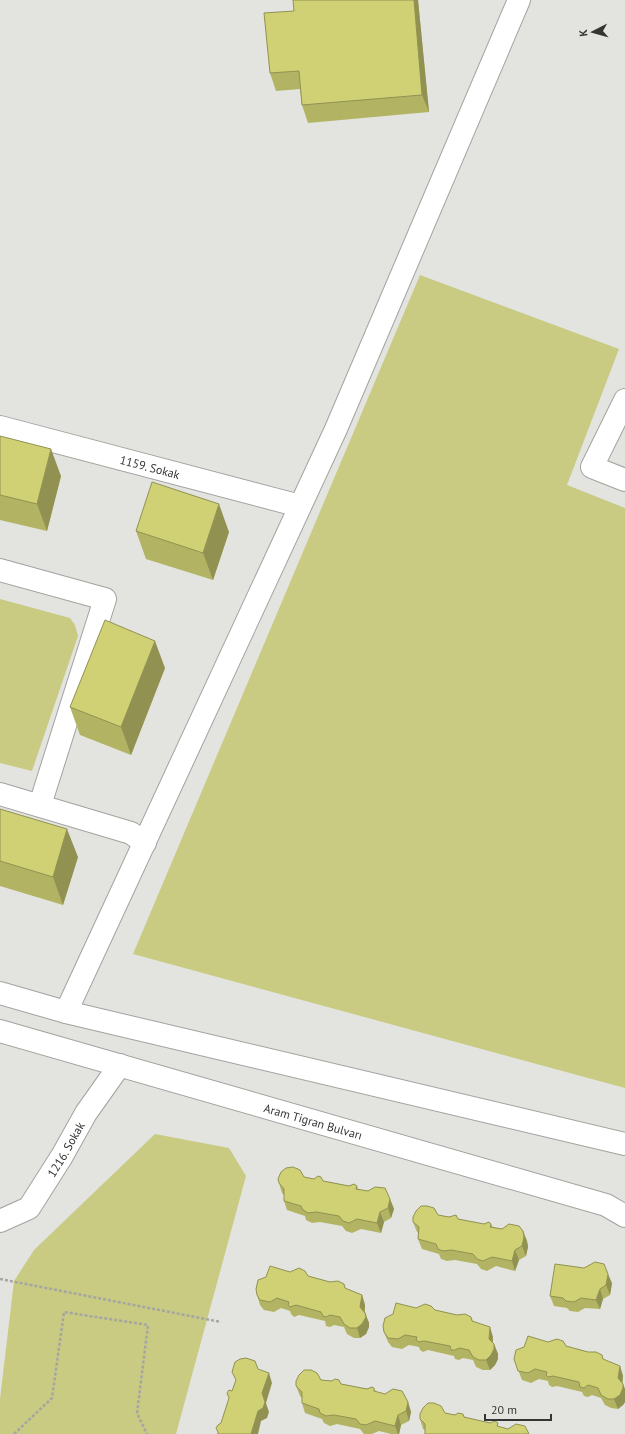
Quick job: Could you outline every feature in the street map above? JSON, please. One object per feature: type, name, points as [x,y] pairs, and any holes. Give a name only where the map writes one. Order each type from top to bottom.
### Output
[{"type":"street","points":[[66,1012],[336,429],[519,0]]},
{"type":"street","points":[[625,400],[592,467],[625,480]]},
{"type":"street","name":"1159. Sokak","points":[[0,427],[300,506]]},
{"type":"street","points":[[0,570],[105,599],[40,805]]},
{"type":"street","points":[[0,794],[131,833],[145,843]]},
{"type":"street","points":[[0,993],[66,1012],[625,1144]]},
{"type":"street","name":"Aram Tigran Bulvarı","points":[[0,1031],[606,1205],[625,1216]]},
{"type":"street","name":"1216. Sokak","points":[[0,1221],[29,1208],[62,1156],[86,1114],[120,1065]]},
{"type":"path","points":[[0,1279],[221,1322]]},
{"type":"path","points":[[14,1434],[52,1398],[64,1312],[148,1325],[137,1413],[147,1434]]},
{"type":"green space","points":[[420,275],[619,349],[567,485],[625,508],[625,1088],[133,954]]},
{"type":"green space","points":[[0,599],[70,618],[75,625],[78,636],[32,771],[0,763]]},
{"type":"green space","points":[[155,1134],[229,1148],[246,1176],[176,1434],[0,1434],[0,1399],[14,1281],[34,1250]]},
{"type":"building","points":[[293,0],[414,0],[422,95],[302,105],[299,71],[270,73],[264,13],[294,11]]},
{"type":"building","points":[[0,436],[51,449],[37,504],[0,495]]},
{"type":"building","points":[[152,482],[219,504],[203,553],[136,531]]},
{"type":"building","points":[[105,620],[155,641],[121,727],[70,707]]},
{"type":"building","points":[[0,809],[67,829],[53,877],[0,861]]},
{"type":"building","points":[[293,1167],[300,1170],[304,1177],[314,1179],[318,1176],[321,1177],[323,1181],[349,1186],[354,1184],[357,1186],[356,1189],[368,1191],[375,1187],[385,1188],[390,1199],[388,1208],[380,1212],[377,1223],[357,1219],[349,1223],[343,1221],[339,1216],[316,1212],[308,1213],[303,1210],[301,1206],[284,1201],[284,1189],[279,1183],[278,1179],[281,1172],[286,1168]]},
{"type":"building","points":[[421,1206],[434,1208],[438,1215],[449,1217],[456,1215],[458,1219],[484,1224],[489,1222],[491,1224],[490,1227],[502,1229],[509,1224],[519,1226],[523,1231],[524,1237],[522,1246],[515,1250],[512,1261],[492,1257],[483,1261],[477,1259],[473,1254],[451,1250],[443,1251],[438,1249],[436,1244],[418,1239],[419,1227],[413,1222],[413,1217]]},
{"type":"building","points":[[595,1262],[604,1264],[608,1274],[606,1285],[600,1289],[596,1300],[581,1298],[574,1302],[566,1301],[563,1298],[550,1296],[555,1264],[584,1268]]},
{"type":"building","points":[[270,1266],[290,1272],[299,1268],[305,1271],[308,1276],[330,1282],[338,1281],[344,1284],[345,1288],[362,1295],[360,1307],[365,1313],[366,1317],[362,1324],[357,1328],[350,1328],[344,1324],[340,1317],[330,1315],[326,1317],[323,1316],[321,1312],[296,1305],[290,1307],[288,1305],[289,1302],[277,1298],[270,1302],[260,1300],[256,1289],[258,1280],[266,1277]]},
{"type":"building","points":[[396,1303],[416,1308],[425,1304],[431,1306],[435,1310],[457,1315],[465,1314],[471,1317],[472,1321],[490,1327],[489,1339],[494,1344],[494,1349],[491,1355],[486,1360],[479,1360],[473,1357],[469,1350],[459,1348],[451,1350],[450,1346],[424,1341],[419,1342],[416,1340],[417,1337],[405,1335],[398,1339],[388,1338],[384,1332],[383,1326],[385,1318],[393,1314]]},
{"type":"building","points":[[528,1336],[548,1342],[557,1339],[563,1341],[566,1346],[588,1352],[596,1352],[602,1355],[603,1359],[620,1366],[618,1378],[623,1384],[623,1388],[620,1395],[614,1399],[608,1399],[601,1395],[598,1388],[588,1385],[584,1388],[580,1387],[579,1382],[553,1376],[548,1377],[546,1375],[547,1372],[535,1369],[528,1373],[518,1371],[514,1359],[516,1350],[524,1347]]},
{"type":"building","points":[[246,1358],[255,1361],[258,1369],[269,1373],[262,1393],[265,1402],[263,1408],[258,1411],[251,1434],[218,1434],[216,1428],[221,1423],[229,1398],[227,1393],[229,1390],[232,1391],[236,1380],[232,1372],[235,1362]]},
{"type":"building","points":[[304,1370],[311,1370],[317,1373],[321,1380],[332,1381],[335,1379],[339,1380],[341,1384],[367,1389],[372,1387],[374,1388],[374,1391],[385,1394],[393,1389],[402,1391],[408,1402],[406,1411],[398,1415],[395,1426],[375,1421],[366,1425],[360,1424],[356,1419],[334,1415],[326,1416],[320,1413],[319,1409],[302,1403],[302,1392],[296,1386],[296,1381]]},
{"type":"building","points":[[428,1403],[434,1403],[441,1406],[445,1413],[455,1415],[458,1413],[463,1414],[464,1417],[490,1423],[495,1421],[498,1423],[497,1426],[508,1429],[516,1424],[525,1426],[529,1434],[425,1434],[425,1424],[420,1419],[420,1414]]}]
